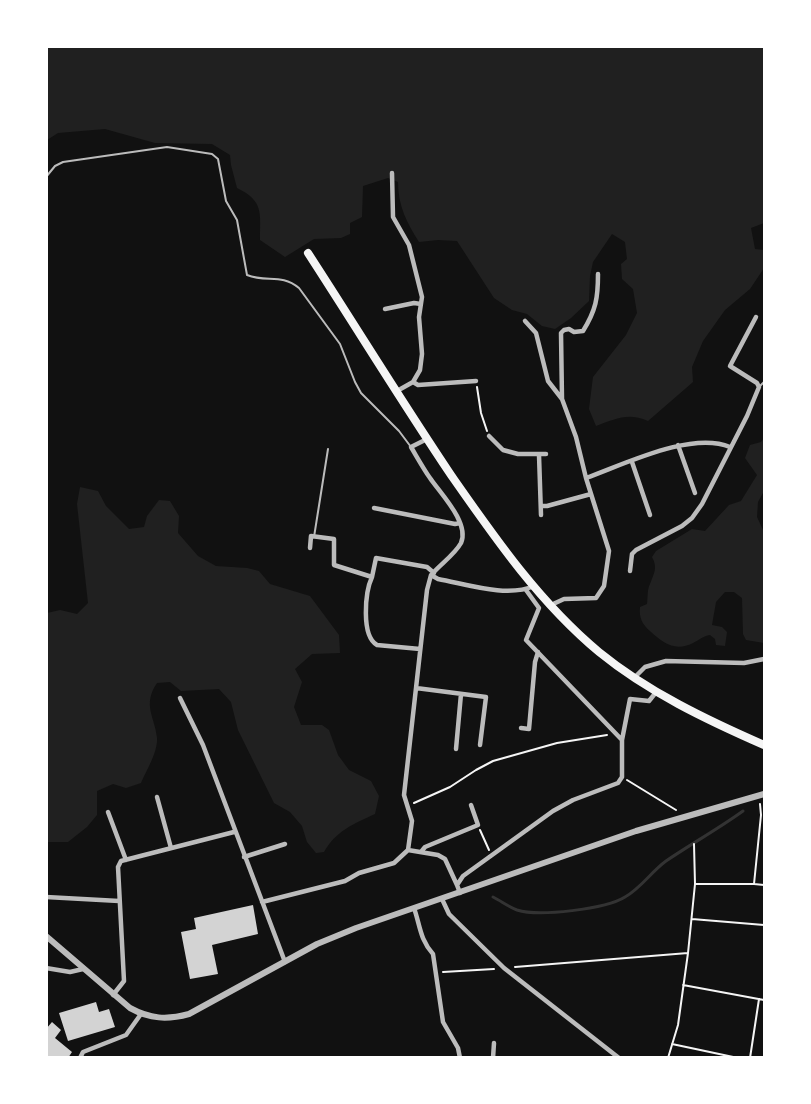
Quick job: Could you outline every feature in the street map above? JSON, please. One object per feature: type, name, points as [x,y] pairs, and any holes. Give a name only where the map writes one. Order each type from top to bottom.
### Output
[{"type":"highway","points":[[308,253],[427,438],[530,588],[551,605],[600,653],[635,677],[697,715],[765,746]]},
{"type":"street","points":[[392,173],[393,217],[409,245],[421,289],[419,323],[422,354],[420,369],[413,382],[397,391]]},
{"type":"street","points":[[562,399],[561,333],[569,329],[574,332],[583,331],[597,302],[598,274]]},
{"type":"street","points":[[384,309],[414,303],[421,304]]},
{"type":"street","points":[[630,571],[630,562],[636,550],[682,526],[692,518],[702,504],[747,416],[759,387],[757,383],[730,366],[756,317]]},
{"type":"street","points":[[525,321],[536,333],[548,381],[562,399],[576,437],[609,551],[604,586],[596,598],[564,599],[551,605]]},
{"type":"street","points":[[413,382],[418,385],[477,381]]},
{"type":"street","points":[[489,436],[503,450],[518,454],[546,454]]},
{"type":"street","points":[[262,902],[345,881],[359,873],[394,863],[408,850],[412,821],[404,795],[426,590],[432,574],[462,541],[463,534],[455,513],[428,476],[411,447],[427,438]]},
{"type":"street","points":[[586,478],[678,445],[721,443],[730,447]]},
{"type":"street","points":[[678,445],[695,493]]},
{"type":"street","points":[[539,454],[541,515]]},
{"type":"street","points":[[632,462],[650,515]]},
{"type":"street","points":[[541,506],[591,494]]},
{"type":"street","points":[[374,508],[455,524],[460,523]]},
{"type":"street","points":[[310,548],[311,536],[334,539],[334,565],[372,577]]},
{"type":"street","points":[[420,649],[377,645],[373,643],[367,632],[366,611],[369,584],[376,558],[427,567],[438,579],[510,592],[530,588],[539,608],[526,640],[622,740]]},
{"type":"street","points":[[521,728],[529,729],[535,662],[538,652]]},
{"type":"street","points":[[635,677],[645,667],[666,661],[744,663],[765,659]]},
{"type":"street","points":[[416,688],[486,697],[480,745]]},
{"type":"street","points":[[457,885],[463,876],[563,806],[618,783],[622,777],[622,740],[630,699],[649,701],[657,691]]},
{"type":"street","points":[[456,749],[461,694]]},
{"type":"street","points":[[180,698],[203,745],[285,962]]},
{"type":"street","points":[[46,936],[114,995],[141,1014],[158,1019],[172,1019],[189,1014],[317,944],[636,831],[762,795]]},
{"type":"street","points":[[157,798],[171,848]]},
{"type":"street","points":[[421,852],[425,847],[478,825],[471,805]]},
{"type":"street","points":[[108,813],[126,860]]},
{"type":"street","points":[[114,995],[124,981],[118,867],[122,861],[234,832]]},
{"type":"street","points":[[244,857],[285,844]]},
{"type":"street","points":[[408,850],[438,855],[446,859],[460,893]]},
{"type":"street","points":[[46,897],[119,901]]},
{"type":"street","points":[[442,899],[449,914],[504,968],[619,1058]]},
{"type":"street","points":[[414,908],[419,931],[427,948],[433,954],[443,1022],[458,1048],[460,1058]]},
{"type":"street","points":[[46,968],[70,972],[83,969]]},
{"type":"street","points":[[74,1058],[126,1035],[141,1014]]},
{"type":"street","points":[[493,1058],[494,1043]]},
{"type":"lane","points":[[46,177],[55,166],[63,162],[167,147],[212,154],[218,159],[226,201],[237,220],[247,275],[255,279],[291,281],[299,288],[340,344],[354,382],[361,393],[399,431],[411,447]]},
{"type":"lane","points":[[759,387],[765,382]]},
{"type":"lane","points":[[314,537],[328,449]]},
{"type":"path","points":[[477,381],[481,413],[489,436]]},
{"type":"path","points":[[408,806],[450,787],[493,761],[511,755],[603,734],[622,740]]},
{"type":"path","points":[[622,777],[687,816]]},
{"type":"path","points":[[754,884],[762,795]]},
{"type":"path","points":[[478,825],[492,855]]},
{"type":"path","points":[[668,1058],[678,1025],[688,953],[695,884],[694,844]]},
{"type":"path","points":[[695,884],[765,885]]},
{"type":"path","points":[[692,919],[765,925]]},
{"type":"path","points":[[436,972],[688,953]]},
{"type":"path","points":[[683,985],[765,1000]]},
{"type":"path","points":[[750,1058],[759,999]]},
{"type":"path","points":[[672,1044],[738,1058]]},
{"type":"shaded area","points":[[47,47],[764,47],[764,223],[751,228],[755,249],[764,250],[764,268],[750,289],[725,310],[703,341],[692,367],[693,382],[648,421],[628,417],[596,426],[589,409],[593,377],[626,335],[637,313],[633,289],[622,279],[621,264],[627,259],[625,242],[612,234],[593,262],[589,301],[555,329],[542,326],[527,314],[512,310],[494,298],[457,241],[419,242],[404,214],[398,182],[388,178],[363,186],[362,217],[350,223],[350,234],[341,238],[314,239],[285,257],[260,240],[260,215],[256,203],[237,188],[230,155],[212,144],[155,143],[105,129],[58,133],[47,140]]},
{"type":"shaded area","points":[[764,438],[764,491],[758,502],[757,517],[764,532],[764,643],[746,640],[743,634],[742,598],[734,592],[725,592],[716,602],[712,625],[722,627],[727,632],[725,646],[716,645],[715,639],[710,635],[687,646],[670,645],[647,628],[641,618],[640,607],[647,604],[648,589],[655,570],[652,557],[656,551],[692,529],[705,531],[729,505],[741,501],[757,475],[745,458],[750,445],[761,442]]},
{"type":"shaded area","points":[[80,487],[98,491],[106,506],[129,529],[144,527],[147,516],[159,500],[170,501],[179,516],[178,533],[198,556],[216,566],[259,571],[270,584],[310,596],[339,635],[340,653],[312,654],[295,669],[302,682],[294,707],[301,725],[322,725],[329,730],[338,755],[349,770],[371,781],[379,796],[375,814],[346,829],[324,852],[316,853],[307,842],[302,826],[290,812],[274,803],[238,730],[231,702],[219,689],[181,691],[170,682],[157,683],[150,698],[150,705],[157,743],[141,783],[126,788],[113,784],[97,791],[97,815],[87,827],[68,842],[47,842],[47,613],[60,610],[77,614],[88,603],[77,504]]},
{"type":"building","points":[[253,905],[258,934],[212,945],[218,974],[190,979],[181,932],[196,929],[194,918]]},
{"type":"building","points":[[96,1002],[99,1012],[109,1009],[115,1027],[68,1041],[59,1013]]},
{"type":"building","points":[[52,1022],[61,1030],[55,1038],[72,1052],[68,1058],[49,1058],[46,1055],[46,1029]]},
{"type":"waterway","points":[[493,897],[517,910],[540,913],[572,911],[616,901],[636,889],[666,861],[743,811]]}]
